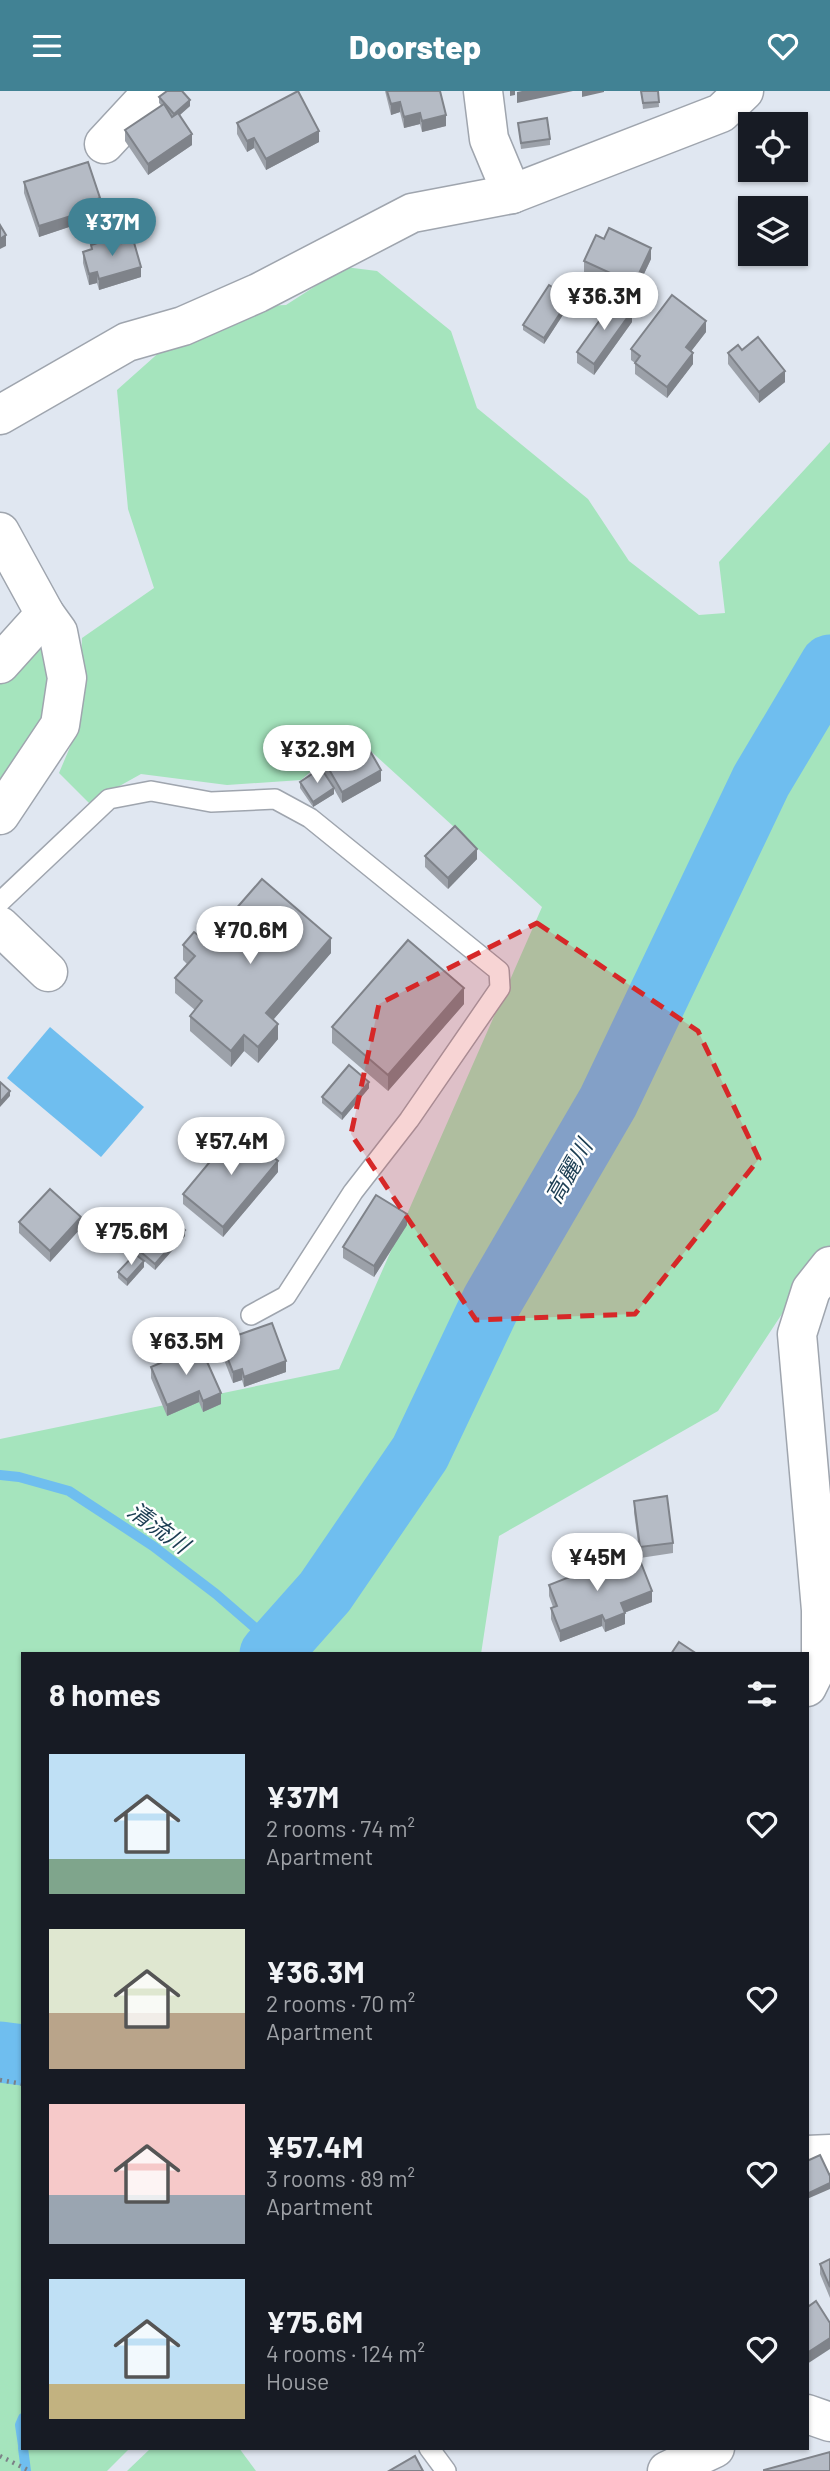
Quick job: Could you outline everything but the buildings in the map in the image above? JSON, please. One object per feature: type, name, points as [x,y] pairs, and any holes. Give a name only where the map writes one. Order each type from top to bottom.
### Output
[{"type":"street","points":[[104,144],[153,91]]},
{"type":"street","points":[[483,91],[489,139],[512,194]]},
{"type":"street","points":[[0,415],[127,342],[183,325],[258,293],[412,213],[512,194],[727,98]]},
{"type":"street","points":[[0,532],[45,614],[58,632],[67,678],[60,725],[0,815]]},
{"type":"street","points":[[0,664],[45,614]]},
{"type":"street","points":[[0,926],[48,971]]},
{"type":"street","points":[[809,1684],[821,1659],[821,1610],[797,1334],[811,1290],[830,1266]]},
{"type":"street","points":[[809,2155],[830,2154]]},
{"type":"street","points":[[809,2415],[830,2422]]},
{"type":"street","points":[[667,2471],[711,2450]]},
{"type":"lane","points":[[0,902],[109,799],[151,791],[211,802],[275,799],[310,818],[499,971],[500,988],[409,1120],[354,1192],[286,1296],[251,1315]]},
{"type":"lane","points":[[430,2450],[446,2471]]},
{"type":"path","points":[[0,2080],[21,2084]]},
{"type":"path","points":[[0,2456],[30,2471]]},
{"type":"highlighted area","points":[[537,923],[698,1031],[759,1159],[635,1314],[476,1320],[351,1134],[379,1004]]},
{"type":"green space","points":[[345,267],[377,271],[451,331],[477,408],[588,499],[629,561],[699,615],[725,613],[719,562],[830,442],[830,1252],[801,1285],[718,1411],[499,1536],[481,1652],[21,1652],[21,2450],[128,2450],[107,2471],[0,2471],[0,1439],[339,1369],[542,907],[353,735],[301,780],[227,785],[141,774],[89,803],[59,773],[78,728],[82,638],[154,588],[128,509],[117,390],[209,308],[286,305]]},
{"type":"green space","points":[[40,644],[48,668],[51,708],[0,783],[0,682]]},
{"type":"green space","points":[[149,2450],[240,2450],[256,2471],[127,2471]]},
{"type":"water","points":[[50,1027],[144,1107],[101,1157],[7,1078]]},
{"type":"waterway","name":"高麗川","points":[[272,1652],[325,1592],[420,1453],[492,1301],[608,1102],[761,781],[830,665]]},
{"type":"waterway","name":"清流川","points":[[0,1475],[19,1477],[69,1491],[153,1546],[216,1594],[276,1646]]},
{"type":"waterway","name":"高麗川","points":[[0,2052],[21,2055]]},
{"type":"waterway","points":[[21,2423],[21,2432]]},
{"type":"waterway","points":[[23,2450],[26,2471]]}]
